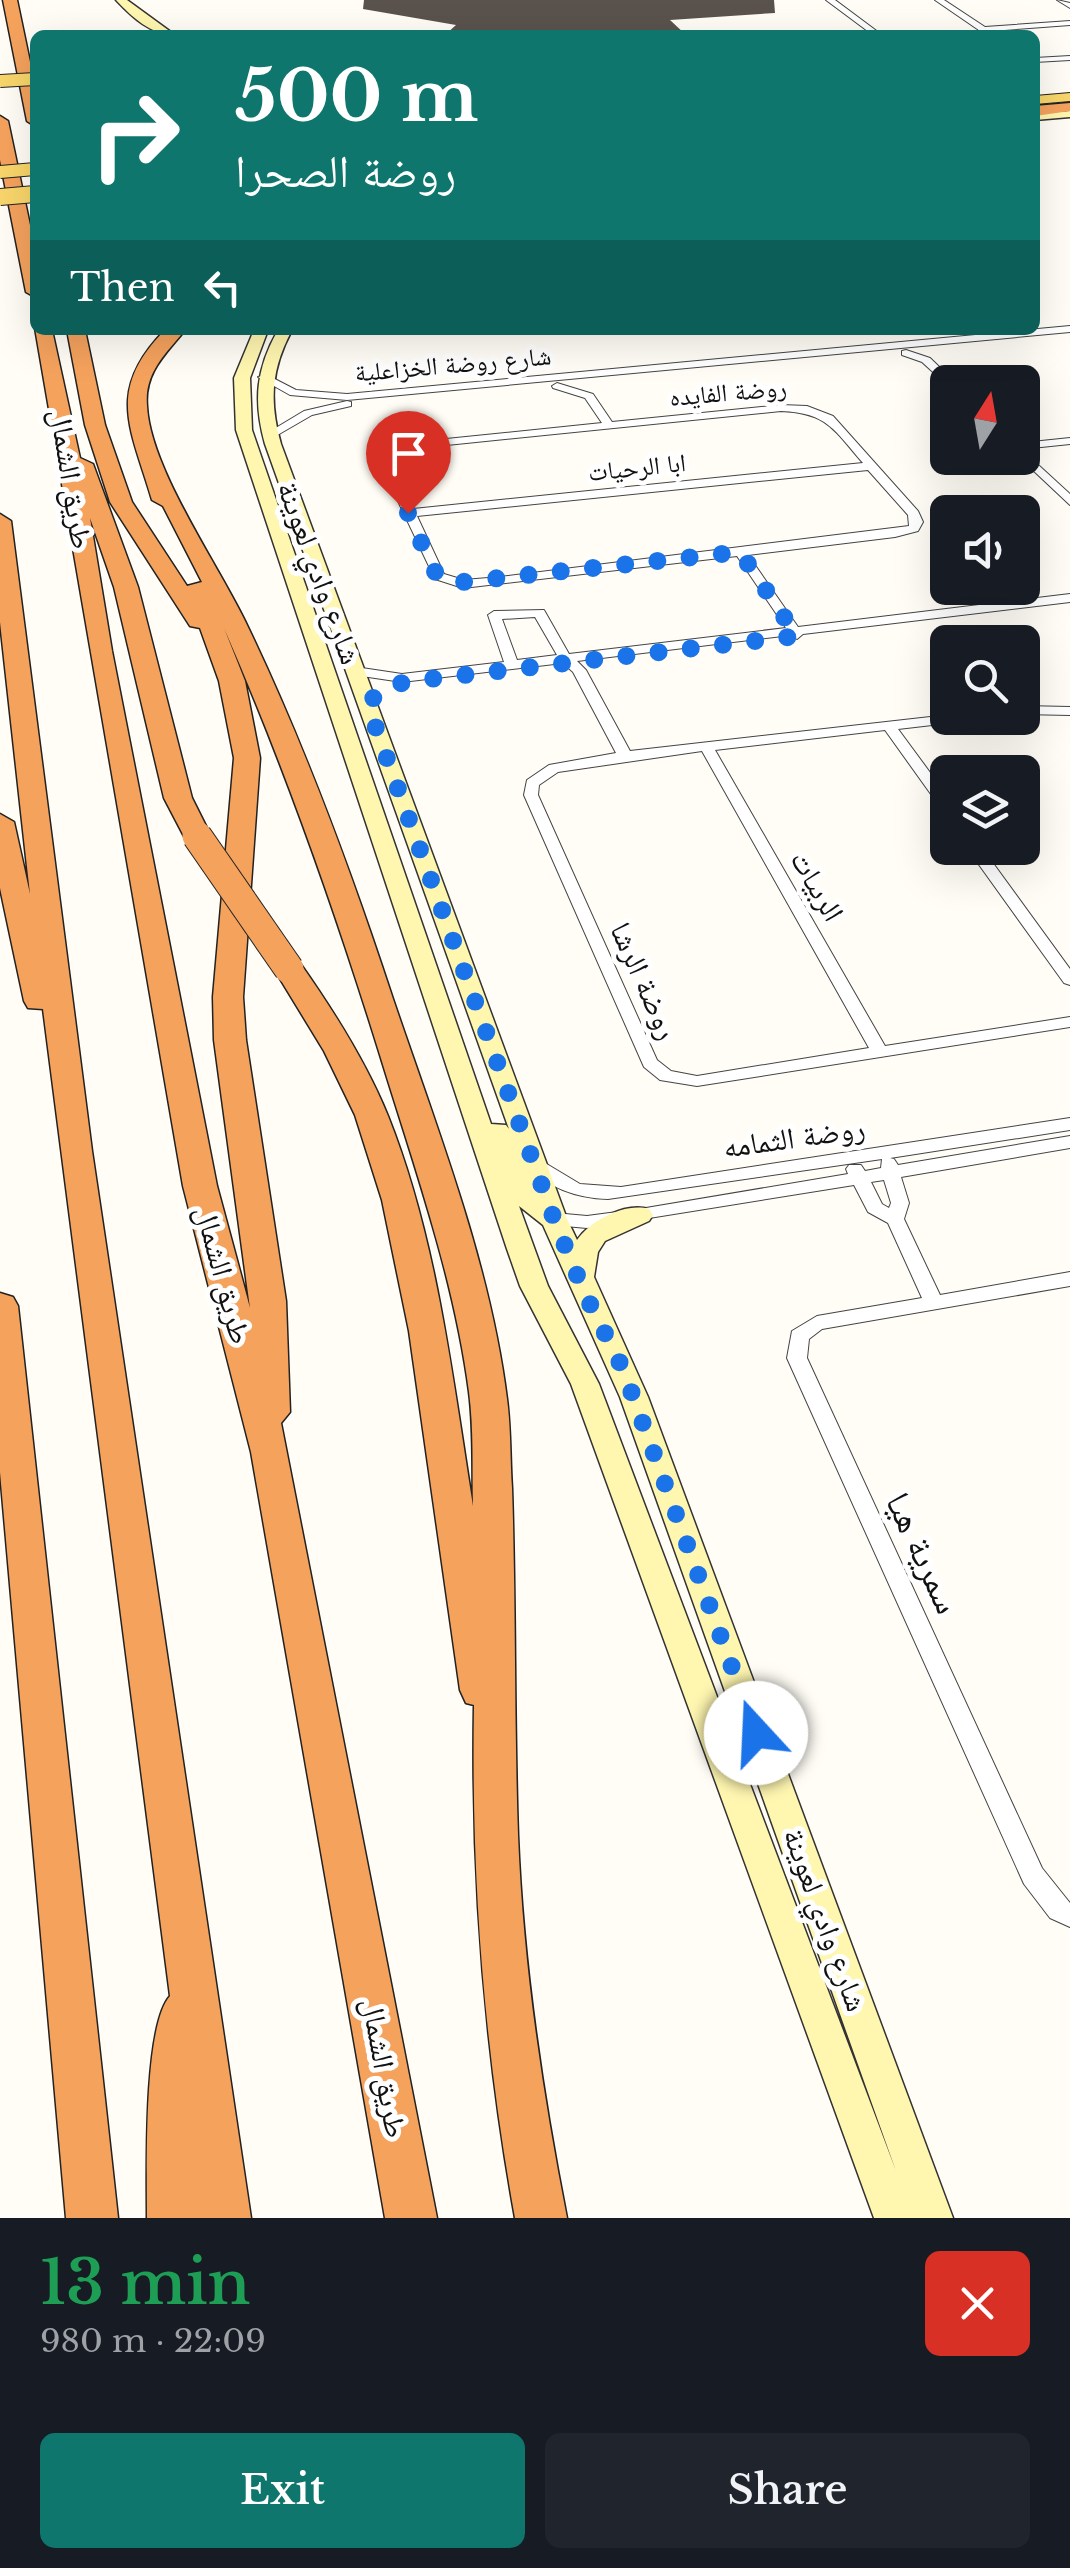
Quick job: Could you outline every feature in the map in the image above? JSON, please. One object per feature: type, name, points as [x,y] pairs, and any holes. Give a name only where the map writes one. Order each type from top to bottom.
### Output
[{"type":"highway","points":[[10,0],[30,95]]},
{"type":"highway","points":[[18,32],[30,52]]},
{"type":"highway","points":[[1040,103],[1070,100]]},
{"type":"highway","points":[[0,122],[30,268]]},
{"type":"highway","name":"طريق الشمال","points":[[44,335],[200,1186],[270,1452],[411,2218]]},
{"type":"highway","points":[[77,335],[95,425],[120,502],[138,534],[174,581],[232,681]]},
{"type":"highway","points":[[171,335],[146,363],[136,393],[138,432],[240,634],[311,806],[377,995],[459,1263],[488,1390],[498,1666],[498,1876],[519,2108],[541,2218]]},
{"type":"highway","points":[[66,440],[87,472],[126,587],[178,798],[197,836],[290,969],[340,1051],[372,1116],[399,1200],[427,1331],[495,1779]]},
{"type":"highway","points":[[159,480],[161,496],[232,681],[247,758],[228,1011],[268,1300],[270,1452]]},
{"type":"highway","points":[[0,521],[74,1151],[225,2218]]},
{"type":"highway","points":[[0,822],[74,1151]]},
{"type":"highway","points":[[0,1306],[22,1485],[92,2218]]},
{"type":"highway","points":[[173,2218],[173,2112],[190,1965]]},
{"type":"main road","points":[[121,0],[160,30]]},
{"type":"main road","points":[[107,2],[145,30]]},
{"type":"main road","points":[[0,81],[30,79]]},
{"type":"main road","points":[[0,172],[30,169]]},
{"type":"main road","points":[[0,185],[30,179]]},
{"type":"main road","points":[[0,185],[30,186]]},
{"type":"main road","points":[[0,197],[30,194]]},
{"type":"main road","name":"شارع وادي لعوينة","points":[[259,335],[241,378],[244,430],[443,1022],[534,1286],[586,1384],[894,2218]]},
{"type":"main road","points":[[263,377],[283,335]]},
{"type":"main road","name":"شارع وادي لعوينة","points":[[263,377],[263,410],[270,435],[355,671],[376,697],[554,1219],[634,1397],[934,2218]]},
{"type":"main road","points":[[428,970],[443,993],[523,1198],[538,1213],[554,1219]]},
{"type":"main road","points":[[580,1280],[583,1253],[593,1235],[640,1215]]},
{"type":"street","points":[[830,0],[871,30]]},
{"type":"street","points":[[938,0],[980,30],[1070,24]]},
{"type":"street","points":[[1060,0],[1070,6]]},
{"type":"street","points":[[1033,30],[1070,24]]},
{"type":"street","points":[[1040,60],[1070,58]]},
{"type":"street","name":"شارع روضة الخزاعلية","points":[[1040,332],[1070,329]]},
{"type":"street","name":"شارع روضة الخزاعلية","points":[[270,435],[308,413],[351,400],[1009,335]]},
{"type":"street","name":"شارع روضة الخزاعلية","points":[[263,377],[294,393],[351,400],[556,386],[1070,338]]},
{"type":"street","points":[[937,350],[934,360],[939,365]]},
{"type":"street","points":[[906,353],[932,365]]},
{"type":"street","points":[[590,396],[592,388],[605,381]]},
{"type":"street","points":[[556,386],[590,396],[610,425]]},
{"type":"street","points":[[289,407],[293,401],[351,400]]},
{"type":"street","name":"روضة الفايده","points":[[807,409],[829,418],[870,466],[914,514],[914,528],[740,552],[453,583],[434,571],[384,454],[392,449],[610,425],[807,409]]},
{"type":"street","points":[[1040,445],[1070,441]]},
{"type":"street","points":[[1040,463],[1070,492]]},
{"type":"street","name":"ابا الرحيات","points":[[408,513],[870,466]]},
{"type":"street","points":[[1040,467],[1070,501]]},
{"type":"street","points":[[740,552],[795,633]]},
{"type":"street","points":[[376,697],[404,682],[1070,600]]},
{"type":"street","points":[[512,664],[492,618],[498,614],[540,613],[625,756]]},
{"type":"street","points":[[355,671],[402,678],[568,660]]},
{"type":"street","points":[[1040,710],[1070,711]]},
{"type":"street","name":"روضة الرشا","points":[[930,721],[625,756],[554,768],[538,776],[530,787],[650,1062],[666,1076],[696,1081],[1070,1022]]},
{"type":"street","points":[[889,726],[930,783]]},
{"type":"street","name":"الربيات","points":[[707,748],[880,1052]]},
{"type":"street","points":[[988,865],[1070,980]]},
{"type":"street","name":"روضة الثمامه","points":[[554,1219],[587,1222],[640,1215],[859,1178],[888,1164],[1070,1124]]},
{"type":"street","name":"روضة الثمامه","points":[[535,1162],[564,1186],[597,1194],[850,1160],[888,1164],[1070,1142]]},
{"type":"street","points":[[850,1160],[875,1208],[895,1219],[934,1302]]},
{"type":"street","points":[[888,1164],[900,1202],[895,1219]]},
{"type":"street","name":"سمرية هيا","points":[[1070,1279],[817,1322],[799,1336],[796,1358],[1034,1876],[1060,1910],[1070,1915]]},
{"type":"building","points":[[364,0],[774,0],[775,13],[670,20],[681,30],[450,30],[456,25],[363,9]]},
{"type":"route","points":[[408,513],[434,571],[453,583],[500,581],[740,552],[797,636],[404,682],[376,694],[368,706],[554,1219],[584,1292],[623,1369],[756,1733]]}]
